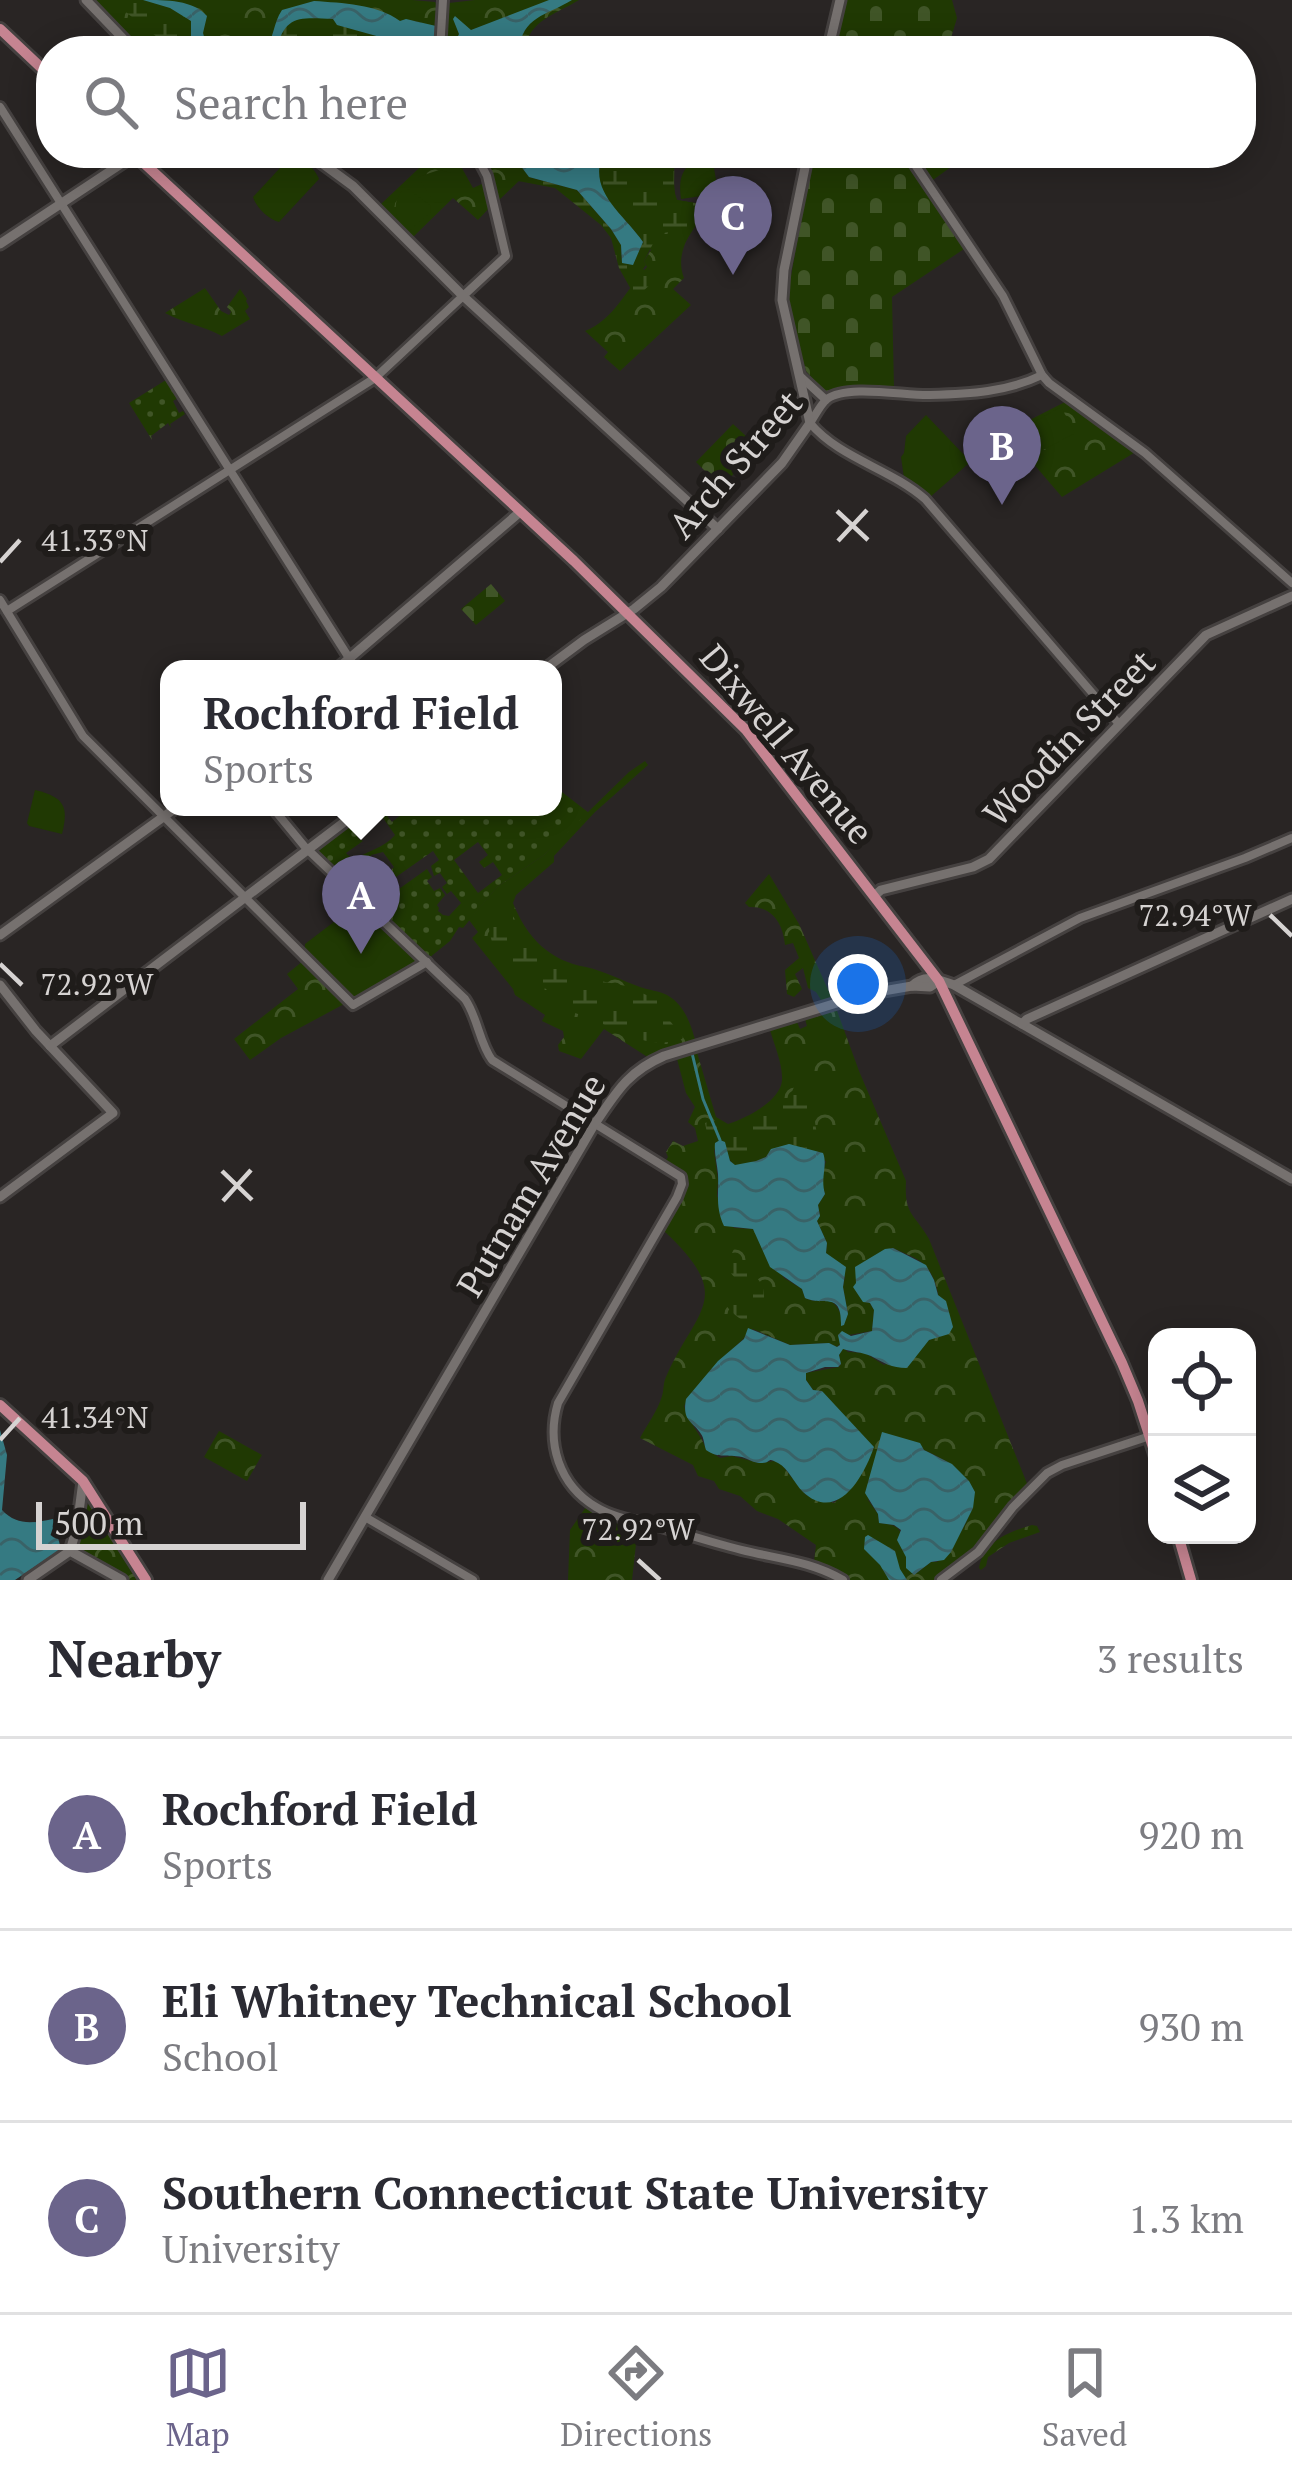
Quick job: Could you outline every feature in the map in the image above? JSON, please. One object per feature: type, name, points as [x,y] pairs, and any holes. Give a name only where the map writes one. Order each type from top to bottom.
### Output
[{"type":"main road","points":[[86,0],[119,36]]},
{"type":"main road","points":[[833,36],[838,0]]},
{"type":"main road","points":[[0,29],[36,62]]},
{"type":"main road","points":[[0,244],[116,168]]},
{"type":"main road","name":"Dixwell Avenue","points":[[148,168],[740,722],[939,981],[1122,1363],[1148,1431]]},
{"type":"main road","points":[[329,168],[718,529]]},
{"type":"main road","points":[[805,168],[782,300],[811,423]]},
{"type":"main road","name":"Arch Street","points":[[558,660],[663,585],[782,463],[811,423]]},
{"type":"main road","points":[[348,660],[520,512]]},
{"type":"main road","name":"Woodin Street","points":[[874,896],[989,859],[1206,635],[1292,596]]},
{"type":"main road","points":[[50,1046],[352,816]]},
{"type":"main road","points":[[0,935],[165,817]]},
{"type":"main road","points":[[1022,1024],[1292,899]]},
{"type":"main road","name":"Putnam Avenue","points":[[328,1580],[594,1125],[626,1079],[649,1062],[866,994],[912,986],[924,978],[939,981]]},
{"type":"main road","points":[[939,981],[954,985],[1292,1179]]},
{"type":"main road","points":[[0,985],[113,1113],[0,1197]]},
{"type":"main road","points":[[0,1405],[83,1481],[146,1580]]},
{"type":"main road","points":[[28,1580],[70,1550],[83,1481]]},
{"type":"main road","points":[[1181,1544],[1191,1580]]},
{"type":"main road","points":[[70,1550],[122,1580]]},
{"type":"street","points":[[441,36],[443,0]]},
{"type":"street","points":[[0,107],[36,164]]},
{"type":"street","points":[[39,168],[350,658]]},
{"type":"street","points":[[7,611],[376,378],[506,256],[483,168]]},
{"type":"street","points":[[917,168],[1003,296],[1042,375],[1078,407],[1142,450],[1292,583]]},
{"type":"street","name":"Arch Street","points":[[811,423],[826,400],[841,394],[996,391],[1042,375]]},
{"type":"street","points":[[801,377],[826,400]]},
{"type":"street","points":[[811,423],[827,439],[925,499],[1119,724]]},
{"type":"street","points":[[0,600],[83,736],[160,812]]},
{"type":"street","points":[[280,816],[308,850],[470,1006],[492,1060],[678,1174],[682,1184],[677,1197],[558,1403],[554,1449],[564,1475],[584,1498],[616,1516],[818,1566],[843,1580]]},
{"type":"street","points":[[165,817],[353,1004],[427,962]]},
{"type":"street","points":[[954,985],[1080,918],[1292,838]]},
{"type":"street","points":[[941,1580],[978,1552],[1036,1483],[1062,1465],[1148,1437]]},
{"type":"street","points":[[365,1517],[473,1580]]},
{"type":"green space","points":[[94,0],[412,0],[435,2],[438,7],[437,36],[129,36]]},
{"type":"green space","points":[[143,0],[170,8],[192,21],[191,36],[156,36],[112,1]]},
{"type":"green space","points":[[579,0],[552,14],[529,36],[446,36],[449,3]]},
{"type":"green space","points":[[845,0],[952,0],[957,18],[952,36],[837,36]]},
{"type":"green space","points":[[304,18],[333,19],[338,25],[377,36],[280,36]]},
{"type":"green space","points":[[280,168],[312,168],[319,179],[279,222],[263,212],[253,197]]},
{"type":"green space","points":[[419,168],[462,168],[473,188],[484,183],[490,207],[478,220],[453,198],[412,238],[381,204]]},
{"type":"green space","points":[[487,168],[532,168],[498,201]]},
{"type":"green space","points":[[508,168],[522,168],[529,177],[577,190],[621,245],[622,263],[635,258],[643,242],[610,201],[599,168],[674,168],[677,200],[701,204],[703,214],[684,244],[669,232],[658,234],[643,269],[655,280],[640,294],[633,293],[601,225],[555,188],[518,181]]},
{"type":"green space","points":[[579,168],[674,168],[677,200],[701,204],[704,209],[683,250],[684,278],[673,289],[691,305],[620,371],[585,331],[619,303],[647,267],[644,261],[651,250]]},
{"type":"green space","points":[[687,168],[714,168],[718,191],[681,199]]},
{"type":"green space","points":[[810,168],[950,168],[930,182],[973,243],[892,297],[894,388],[826,393],[806,371],[788,293]]},
{"type":"green space","points":[[439,170],[461,182],[441,203],[434,202],[418,177]]},
{"type":"green space","points":[[405,187],[430,205],[431,212],[408,232],[396,210]]},
{"type":"green space","points":[[205,288],[229,315],[227,307],[240,289],[250,319],[222,336],[165,313]]},
{"type":"green space","points":[[166,380],[178,398],[173,401],[179,413],[185,414],[171,428],[168,423],[151,436],[152,440],[129,403]]},
{"type":"green space","points":[[1065,402],[1137,451],[1062,497],[1006,432]]},
{"type":"green space","points":[[1061,407],[1075,433],[1032,456],[1018,431]]},
{"type":"green space","points":[[926,415],[968,459],[929,498],[904,478],[901,457],[906,436]]},
{"type":"green space","points":[[733,424],[759,448],[721,487],[696,462]]},
{"type":"green space","points":[[491,584],[505,601],[476,625],[461,609]]},
{"type":"green space","points":[[645,761],[648,765],[595,812],[513,903],[533,937],[561,959],[673,999],[686,1016],[696,1043],[649,1058],[604,1029],[581,1059],[559,1051],[563,1031],[542,1021],[545,1015],[515,995],[472,938],[478,932],[469,920],[497,887],[544,855]]},
{"type":"green space","points":[[35,790],[62,804],[62,834],[27,823]]},
{"type":"green space","points":[[562,792],[589,813],[544,855],[497,887],[463,928],[429,958],[315,851],[358,816],[366,816],[350,828],[363,841],[346,853],[354,861],[395,835],[382,816],[392,822],[400,816],[562,816]],"holes":[[[478,842],[488,855],[479,862],[484,868],[493,862],[502,875],[478,893],[454,860]],[[433,851],[439,860],[431,866],[434,876],[440,873],[447,883],[442,887],[461,903],[449,916],[438,911],[445,895],[427,881],[432,877],[427,869],[396,891],[388,872],[368,875],[371,855],[383,852],[396,877]]]},
{"type":"green space","points":[[769,874],[799,924],[832,999],[823,1003],[808,988],[803,968],[795,974],[802,989],[794,997],[787,994],[785,970],[799,958],[793,943],[785,945],[779,923],[770,913],[745,903]]},
{"type":"green space","points":[[504,901],[533,950],[580,977],[626,986],[660,1001],[682,1039],[645,1041],[579,1014],[545,1011],[550,993],[535,982],[514,977],[497,957],[485,913]]},
{"type":"green space","points":[[356,905],[417,959],[417,964],[357,997],[305,949],[305,944]]},
{"type":"green space","points":[[303,961],[346,1003],[250,1060],[234,1039],[298,989],[287,974]]},
{"type":"green space","points":[[836,1008],[906,1181],[908,1207],[929,1239],[1028,1486],[980,1546],[935,1580],[849,1580],[814,1561],[816,1545],[778,1519],[719,1489],[714,1481],[698,1476],[693,1465],[640,1438],[704,1304],[699,1273],[664,1231],[687,1185],[684,1174],[665,1162],[666,1152],[673,1141],[683,1146],[698,1141],[688,1122],[695,1107],[686,1093],[676,1055],[696,1049],[716,1117],[728,1124],[761,1108],[780,1088],[781,1068],[770,1030],[797,1022],[800,1029],[807,1026],[805,1019]],"holes":[[[714,1150],[826,1161],[821,1180],[825,1194],[817,1221],[827,1243],[826,1253],[845,1277],[848,1314],[841,1315],[830,1301],[805,1298],[802,1289],[784,1278],[753,1229],[734,1228],[717,1196]],[[893,1248],[917,1259],[936,1285],[942,1336],[884,1365],[865,1353],[843,1348],[839,1367],[806,1373],[813,1390],[830,1400],[854,1485],[834,1503],[806,1495],[775,1461],[720,1458],[706,1449],[684,1406],[707,1374],[753,1329],[790,1345],[829,1343],[837,1347],[848,1335],[872,1331],[874,1310],[856,1281]],[[924,1450],[960,1473],[972,1499],[970,1513],[952,1545],[937,1562],[915,1574],[900,1532],[879,1523],[868,1500]]]},
{"type":"green space","points":[[797,1080],[805,1081],[809,1090],[823,1153],[789,1144],[771,1149],[755,1162],[735,1166],[715,1143],[714,1150],[710,1148],[705,1123],[712,1120],[729,1128],[745,1123],[788,1101]]},
{"type":"green space","points":[[729,1243],[763,1289],[763,1302],[752,1324],[729,1309],[715,1285],[721,1280],[735,1284],[723,1264],[714,1261]]},
{"type":"green space","points":[[219,1431],[262,1455],[247,1481],[204,1457]]},
{"type":"green space","points":[[89,1499],[140,1580],[127,1580],[77,1549]]},
{"type":"green space","points":[[586,1507],[638,1526],[632,1580],[568,1580],[570,1530]]},
{"type":"green space","points":[[1032,1525],[1040,1532],[1009,1543],[979,1568],[992,1544]]},
{"type":"water","points":[[143,0],[194,7],[207,16],[204,36],[191,36],[191,21]]},
{"type":"water","points":[[549,0],[572,0],[530,24],[522,36],[458,36],[455,16],[471,30]]},
{"type":"water","points":[[314,1],[359,5],[400,21],[436,26],[435,36],[376,36],[337,25],[333,19],[311,18],[289,24],[281,36],[272,36],[282,10]]},
{"type":"water","points":[[522,168],[599,168],[610,202],[643,242],[633,265],[622,263],[621,245],[577,190],[529,177]]},
{"type":"water","points":[[720,1140],[735,1165],[756,1161],[771,1149],[789,1144],[823,1153],[825,1194],[817,1221],[827,1243],[826,1253],[846,1267],[843,1287],[848,1314],[844,1325],[835,1304],[805,1298],[802,1289],[770,1267],[753,1229],[724,1226],[715,1151]]},
{"type":"water","points":[[893,1248],[926,1265],[938,1295],[946,1301],[953,1327],[949,1334],[929,1340],[907,1368],[843,1349],[838,1367],[806,1373],[813,1390],[822,1391],[874,1447],[848,1492],[827,1503],[816,1500],[774,1461],[758,1463],[706,1450],[687,1416],[686,1399],[744,1339],[748,1328],[790,1345],[829,1343],[837,1347],[842,1331],[851,1336],[872,1331],[874,1310],[853,1287],[855,1267]]},
{"type":"water","points":[[0,1430],[7,1455],[2,1510],[19,1521],[53,1519],[61,1549],[15,1580],[0,1580]]},
{"type":"water","points":[[882,1432],[920,1443],[924,1450],[952,1464],[975,1492],[973,1508],[951,1552],[914,1575],[906,1568],[897,1540],[901,1530],[879,1523],[865,1493]]},
{"type":"water","points":[[868,1535],[895,1551],[907,1580],[889,1580],[864,1549]]},
{"type":"waterway","points":[[692,1053],[703,1099],[720,1140]]},
{"type":"place","name":"Southern Connecticut State University","points":[[733,275]]},
{"type":"place","name":"Eli Whitney Technical School","points":[[1002,505]]},
{"type":"place","name":"Rochford Field","points":[[361,954]]}]
